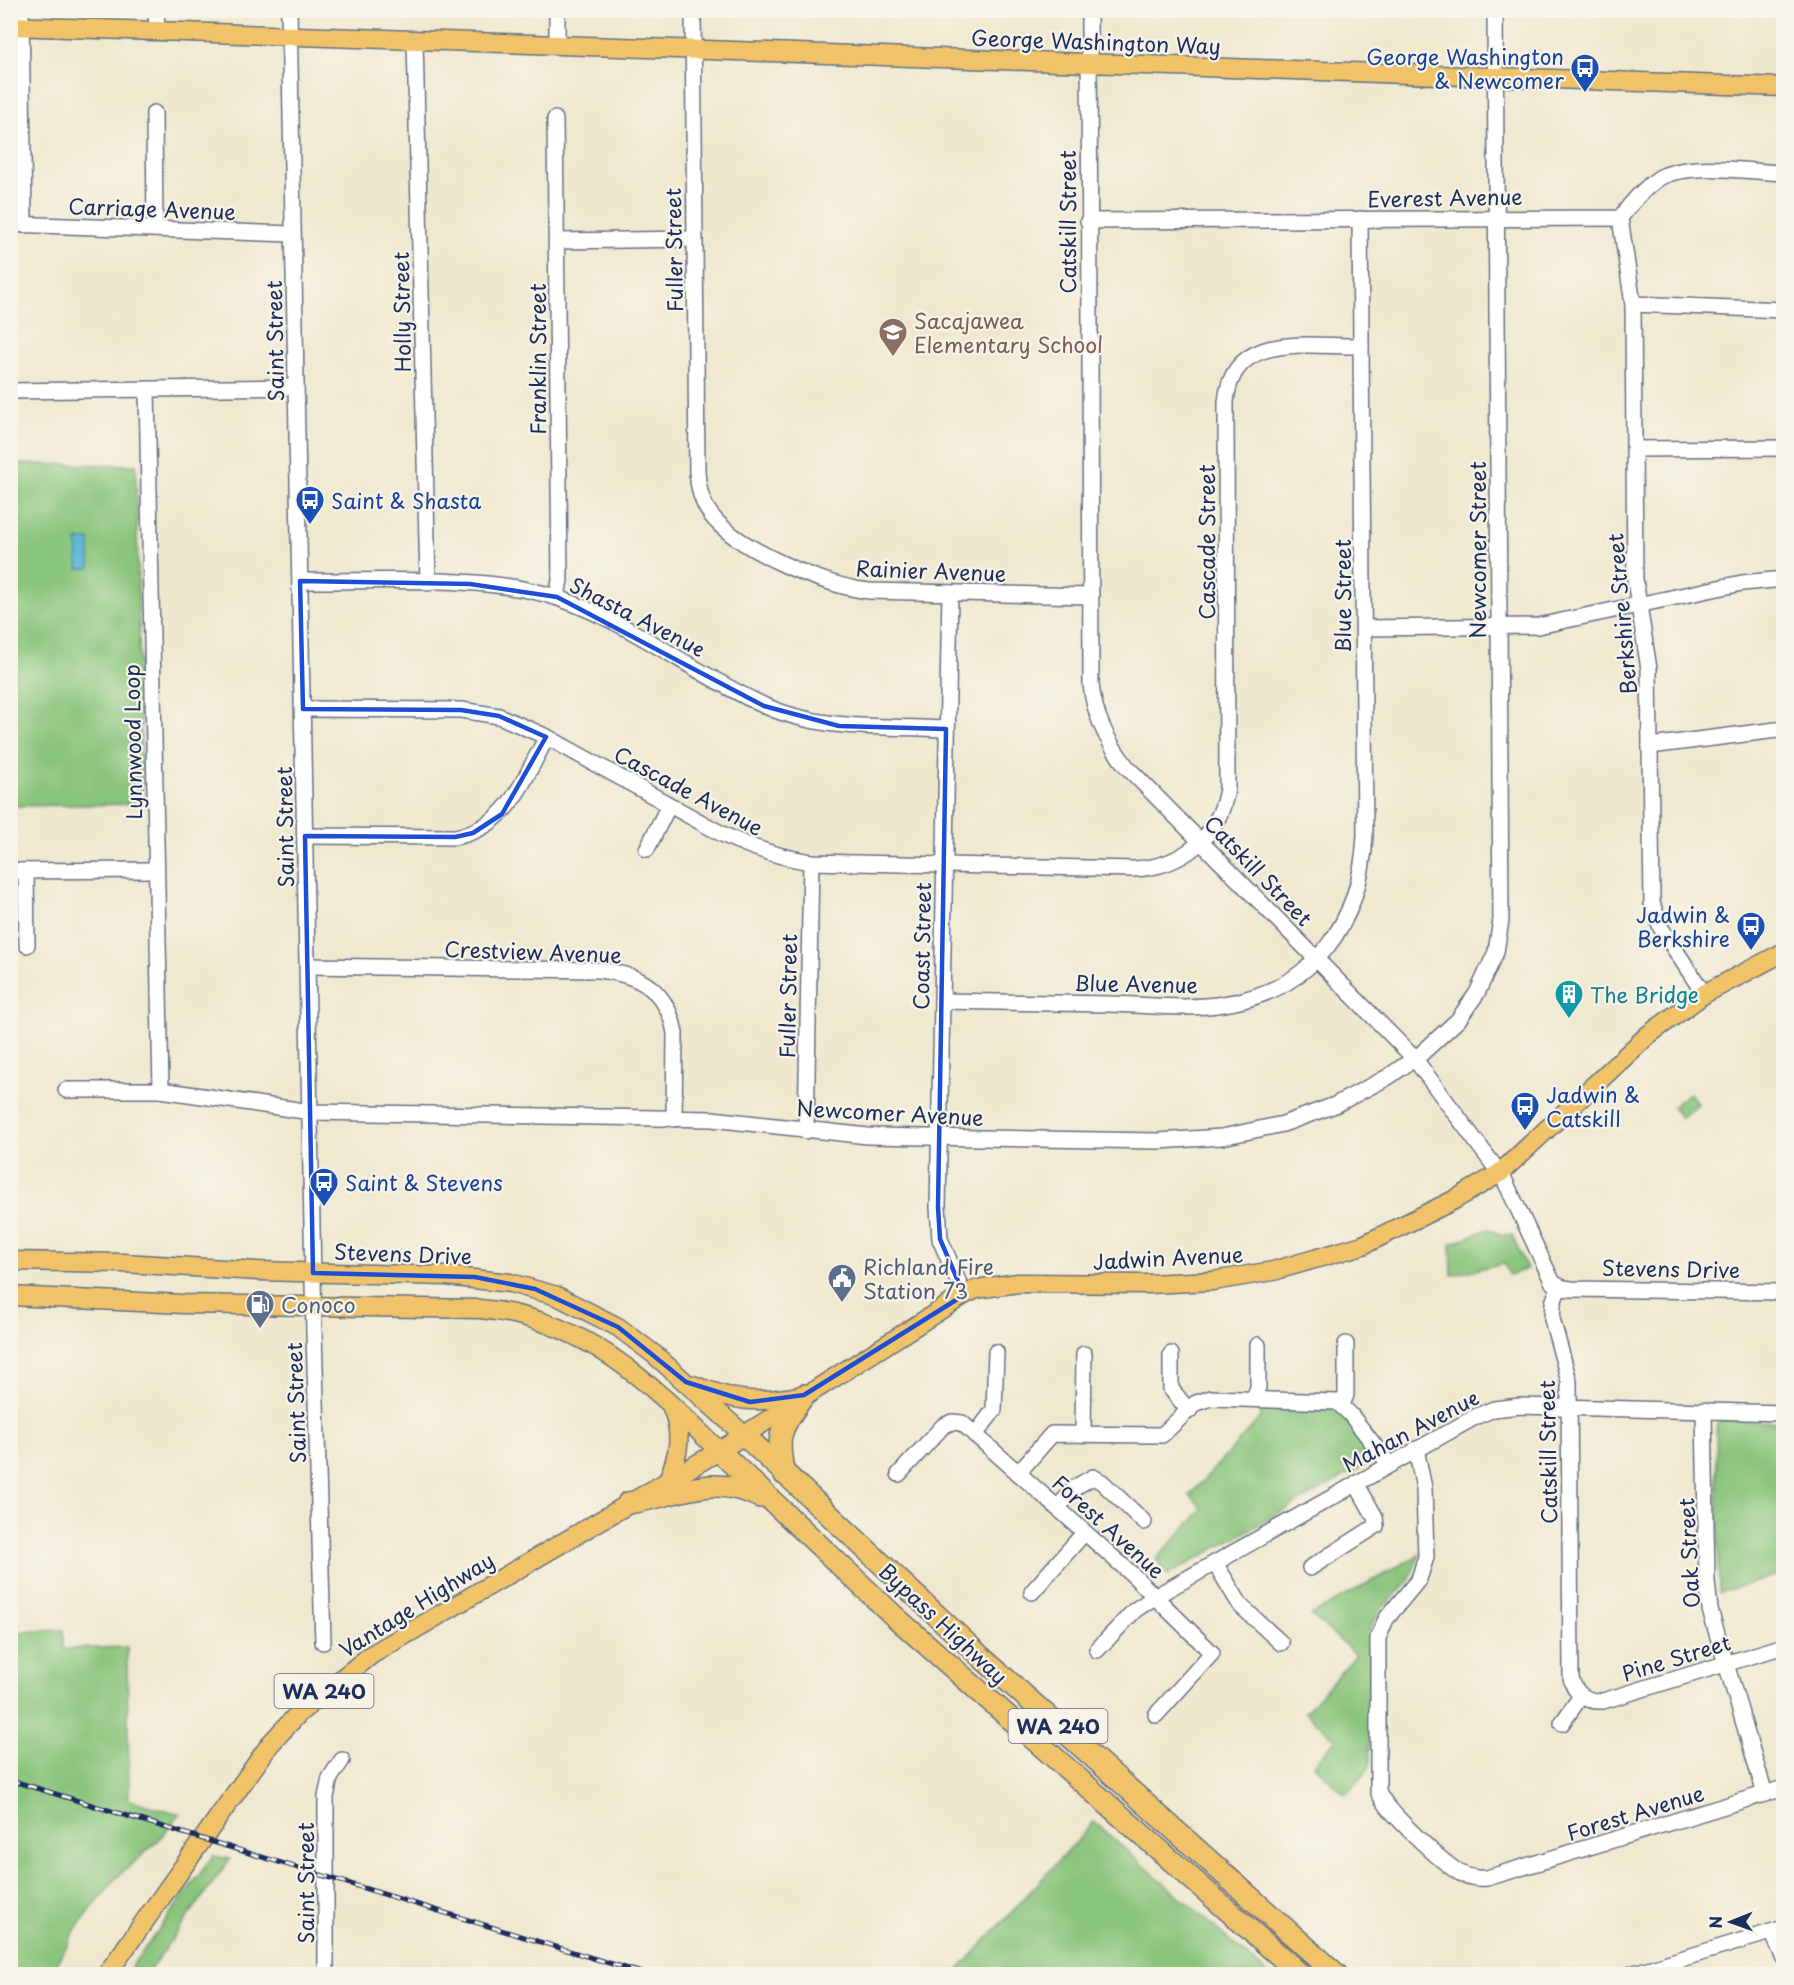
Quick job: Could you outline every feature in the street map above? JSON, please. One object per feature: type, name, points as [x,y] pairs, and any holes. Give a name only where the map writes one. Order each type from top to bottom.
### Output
[{"type":"highway","points":[[784,1474],[779,1452],[779,1436],[804,1395]]},
{"type":"highway","name":"Bypass Highway","points":[[744,1435],[988,1664],[1336,1974]]},
{"type":"highway","name":"Bypass Highway","points":[[719,1451],[893,1615],[1300,1974]]},
{"type":"highway","name":"WA 240","points":[[628,1503],[715,1484],[740,1486],[776,1504]]},
{"type":"main road","name":"George Washington Way","points":[[17,21],[157,30],[415,40],[1784,87]]},
{"type":"main road","name":"Jadwin Avenue","points":[[719,1451],[804,1395],[976,1289],[1018,1283],[1188,1282],[1273,1271],[1363,1245],[1434,1211],[1500,1173],[1532,1146],[1623,1056],[1704,994],[1784,952]]},
{"type":"main road","name":"Stevens Drive","points":[[10,1261],[123,1263],[313,1273],[475,1277],[535,1289],[577,1305],[618,1327],[686,1382],[744,1435]]},
{"type":"main road","points":[[10,1296],[184,1304],[480,1309],[526,1316],[557,1326],[606,1352],[635,1373],[719,1451]]},
{"type":"main road","points":[[686,1382],[741,1401],[767,1401],[804,1395]]},
{"type":"main road","points":[[668,1480],[678,1456],[680,1440],[671,1406]]},
{"type":"main road","name":"Vantage Highway","points":[[107,1974],[252,1767],[299,1713],[327,1688],[388,1644],[719,1451]]},
{"type":"street","points":[[156,10],[157,30]]},
{"type":"street","name":"Saint Street","points":[[289,10],[313,1306],[323,1642]]},
{"type":"street","points":[[557,10],[557,44]]},
{"type":"street","name":"Fuller Street","points":[[693,10],[698,488]]},
{"type":"street","name":"Catskill Street","points":[[1089,10],[1088,221],[1092,696],[1102,729],[1127,767],[1414,1058],[1500,1173],[1546,1273],[1559,1287],[1553,1303],[1553,1324],[1566,1365],[1569,1407],[1571,1678],[1581,1696]]},
{"type":"street","name":"Newcomer Street","points":[[1414,1058],[1458,1020],[1487,976],[1499,935],[1502,904],[1495,10]]},
{"type":"street","points":[[17,21],[17,224]]},
{"type":"street","name":"Holly Street","points":[[415,40],[428,583]]},
{"type":"street","points":[[154,113],[156,229]]},
{"type":"street","name":"Franklin Street","points":[[555,119],[560,580],[557,597]]},
{"type":"street","points":[[1620,218],[1650,185],[1675,172],[1692,170],[1784,173]]},
{"type":"street","name":"Everest Avenue","points":[[1088,221],[1620,218]]},
{"type":"street","name":"Berkshire Street","points":[[1620,218],[1634,304],[1634,449],[1638,606],[1649,669],[1652,903],[1661,928],[1704,994]]},
{"type":"street","name":"Blue Street","points":[[1317,959],[1335,937],[1353,905],[1362,868],[1365,836],[1360,219]]},
{"type":"street","name":"Carriage Avenue","points":[[17,224],[292,234]]},
{"type":"street","points":[[558,241],[694,239]]},
{"type":"street","points":[[1634,304],[1784,310]]},
{"type":"street","name":"Cascade Street","points":[[1201,841],[1217,823],[1224,808],[1227,789],[1227,389],[1238,366],[1257,351],[1269,347],[1361,346]]},
{"type":"street","points":[[10,391],[296,387]]},
{"type":"street","name":"Lynnwood Loop","points":[[147,390],[161,1090]]},
{"type":"street","points":[[1634,449],[1784,448]]},
{"type":"street","name":"Rainier Avenue","points":[[698,488],[709,513],[730,533],[814,579],[861,590],[1091,596]]},
{"type":"street","points":[[1364,627],[1538,626],[1742,583],[1784,579]]},
{"type":"street","name":"Shasta Avenue","points":[[300,582],[428,583],[512,588],[557,597],[594,613],[764,706],[839,726],[946,729]]},
{"type":"street","name":"Coast Street","points":[[950,593],[938,1207],[940,1239],[964,1295]]},
{"type":"street","name":"Cascade Avenue","points":[[303,709],[461,710],[499,716],[546,737],[751,848],[811,862],[1150,868],[1182,857],[1201,841]]},
{"type":"street","points":[[1650,746],[1784,729]]},
{"type":"street","points":[[305,836],[455,837],[473,833],[489,825],[507,807],[546,737]]},
{"type":"street","points":[[647,849],[669,805]]},
{"type":"street","name":"Fuller Street","points":[[806,1131],[811,862]]},
{"type":"street","points":[[10,872],[155,870]]},
{"type":"street","points":[[26,871],[27,945]]},
{"type":"street","name":"Blue Avenue","points":[[942,1001],[1223,1005],[1271,991],[1292,980],[1317,959]]},
{"type":"street","name":"Crestview Avenue","points":[[308,966],[598,970],[633,976],[656,993],[673,1020],[675,1033],[674,1119]]},
{"type":"street","name":"Newcomer Avenue","points":[[311,1112],[674,1119],[730,1121],[806,1131],[939,1137],[1158,1141],[1222,1137],[1283,1124],[1335,1105],[1414,1058]]},
{"type":"street","points":[[66,1090],[161,1090],[311,1112]]},
{"type":"street","name":"Stevens Drive","points":[[1559,1287],[1784,1292]]},
{"type":"street","points":[[1342,1405],[1346,1395],[1346,1344]]},
{"type":"street","points":[[1254,1399],[1258,1387],[1258,1345]]},
{"type":"street","points":[[975,1435],[994,1410],[996,1352]]},
{"type":"street","points":[[1083,1433],[1084,1354]]},
{"type":"street","points":[[1171,1354],[1171,1389],[1188,1411]]},
{"type":"street","points":[[1018,1473],[1052,1434],[1162,1435],[1204,1399],[1325,1400],[1342,1405],[1389,1464]]},
{"type":"street","name":"Mahan Avenue","points":[[1097,1650],[1135,1610],[1156,1596],[1416,1449],[1494,1409],[1520,1406],[1784,1413]]},
{"type":"street","name":"Oak Street","points":[[1704,1410],[1708,1595],[1725,1664],[1765,1794]]},
{"type":"street","name":"Forest Avenue","points":[[899,1474],[946,1424],[960,1423],[1156,1596],[1212,1653],[1156,1715]]},
{"type":"street","name":"Forest Avenue","points":[[1416,1449],[1424,1488],[1426,1557],[1419,1579],[1386,1619],[1378,1638],[1378,1791],[1382,1802],[1396,1816],[1456,1870],[1477,1878],[1498,1876],[1784,1788]]},
{"type":"street","points":[[1057,1508],[1077,1485],[1092,1476],[1102,1482],[1144,1522]]},
{"type":"street","points":[[1310,1568],[1376,1526],[1375,1517],[1356,1483]]},
{"type":"street","points":[[1032,1592],[1084,1533]]},
{"type":"street","points":[[1215,1563],[1244,1610],[1281,1643]]},
{"type":"street","name":"Pine Street","points":[[1581,1696],[1590,1700],[1603,1701],[1784,1646]]},
{"type":"street","points":[[1562,1723],[1581,1696]]},
{"type":"street","name":"Saint Street","points":[[326,1974],[326,1797],[330,1778],[342,1760]]},
{"type":"street","points":[[1634,1974],[1778,1930],[1784,1958]]},
{"type":"highlighted area","points":[[300,581],[470,584],[557,597],[764,706],[839,726],[946,729],[938,1207],[940,1239],[964,1295],[804,1395],[750,1402],[686,1382],[618,1327],[535,1289],[475,1277],[313,1273],[305,836],[455,837],[473,833],[502,814],[546,737],[499,716],[461,710],[303,709]]},
{"type":"green space","points":[[10,464],[136,465],[142,804],[11,806]]},
{"type":"green space","points":[[1689,1093],[1698,1104],[1681,1118],[1672,1107]]},
{"type":"green space","points":[[1488,1229],[1502,1235],[1512,1235],[1527,1269],[1509,1275],[1504,1263],[1452,1275],[1451,1244]]},
{"type":"green space","points":[[1261,1406],[1338,1408],[1374,1460],[1168,1575],[1156,1559],[1203,1509],[1190,1495],[1262,1416],[1258,1410]]},
{"type":"green space","points":[[1718,1421],[1783,1422],[1784,1573],[1719,1593],[1716,1429]]},
{"type":"green space","points":[[1420,1554],[1408,1582],[1382,1608],[1370,1628],[1370,1767],[1346,1795],[1314,1765],[1336,1739],[1305,1712],[1356,1655],[1311,1615]]},
{"type":"green space","points":[[63,1630],[63,1649],[127,1647],[129,1800],[180,1814],[158,1841],[115,1879],[75,1930],[52,1974],[11,1974],[11,1632]]},
{"type":"green space","points":[[1094,1822],[1268,1974],[955,1974]]},
{"type":"green space","points":[[213,1856],[230,1859],[147,1974],[126,1974]]},
{"type":"water","points":[[90,540],[90,568],[78,569],[77,541]]},
{"type":"railway","points":[[10,1780],[645,1974]]},
{"type":"place","name":"George Washington & Newcomer","points":[[1585,94]]},
{"type":"place","name":"Sacajawea Elementary School","points":[[893,358]]},
{"type":"place","name":"Saint & Shasta","points":[[310,526]]},
{"type":"place","name":"Jadwin & Berkshire","points":[[1751,952]]},
{"type":"place","name":"The Bridge","points":[[1569,1020]]},
{"type":"place","name":"Jadwin & Catskill","points":[[1525,1132]]},
{"type":"place","name":"Saint & Stevens","points":[[324,1208]]},
{"type":"place","name":"Richland Fire Station 73","points":[[842,1304]]},
{"type":"place","name":"Conoco","points":[[260,1330]]}]
